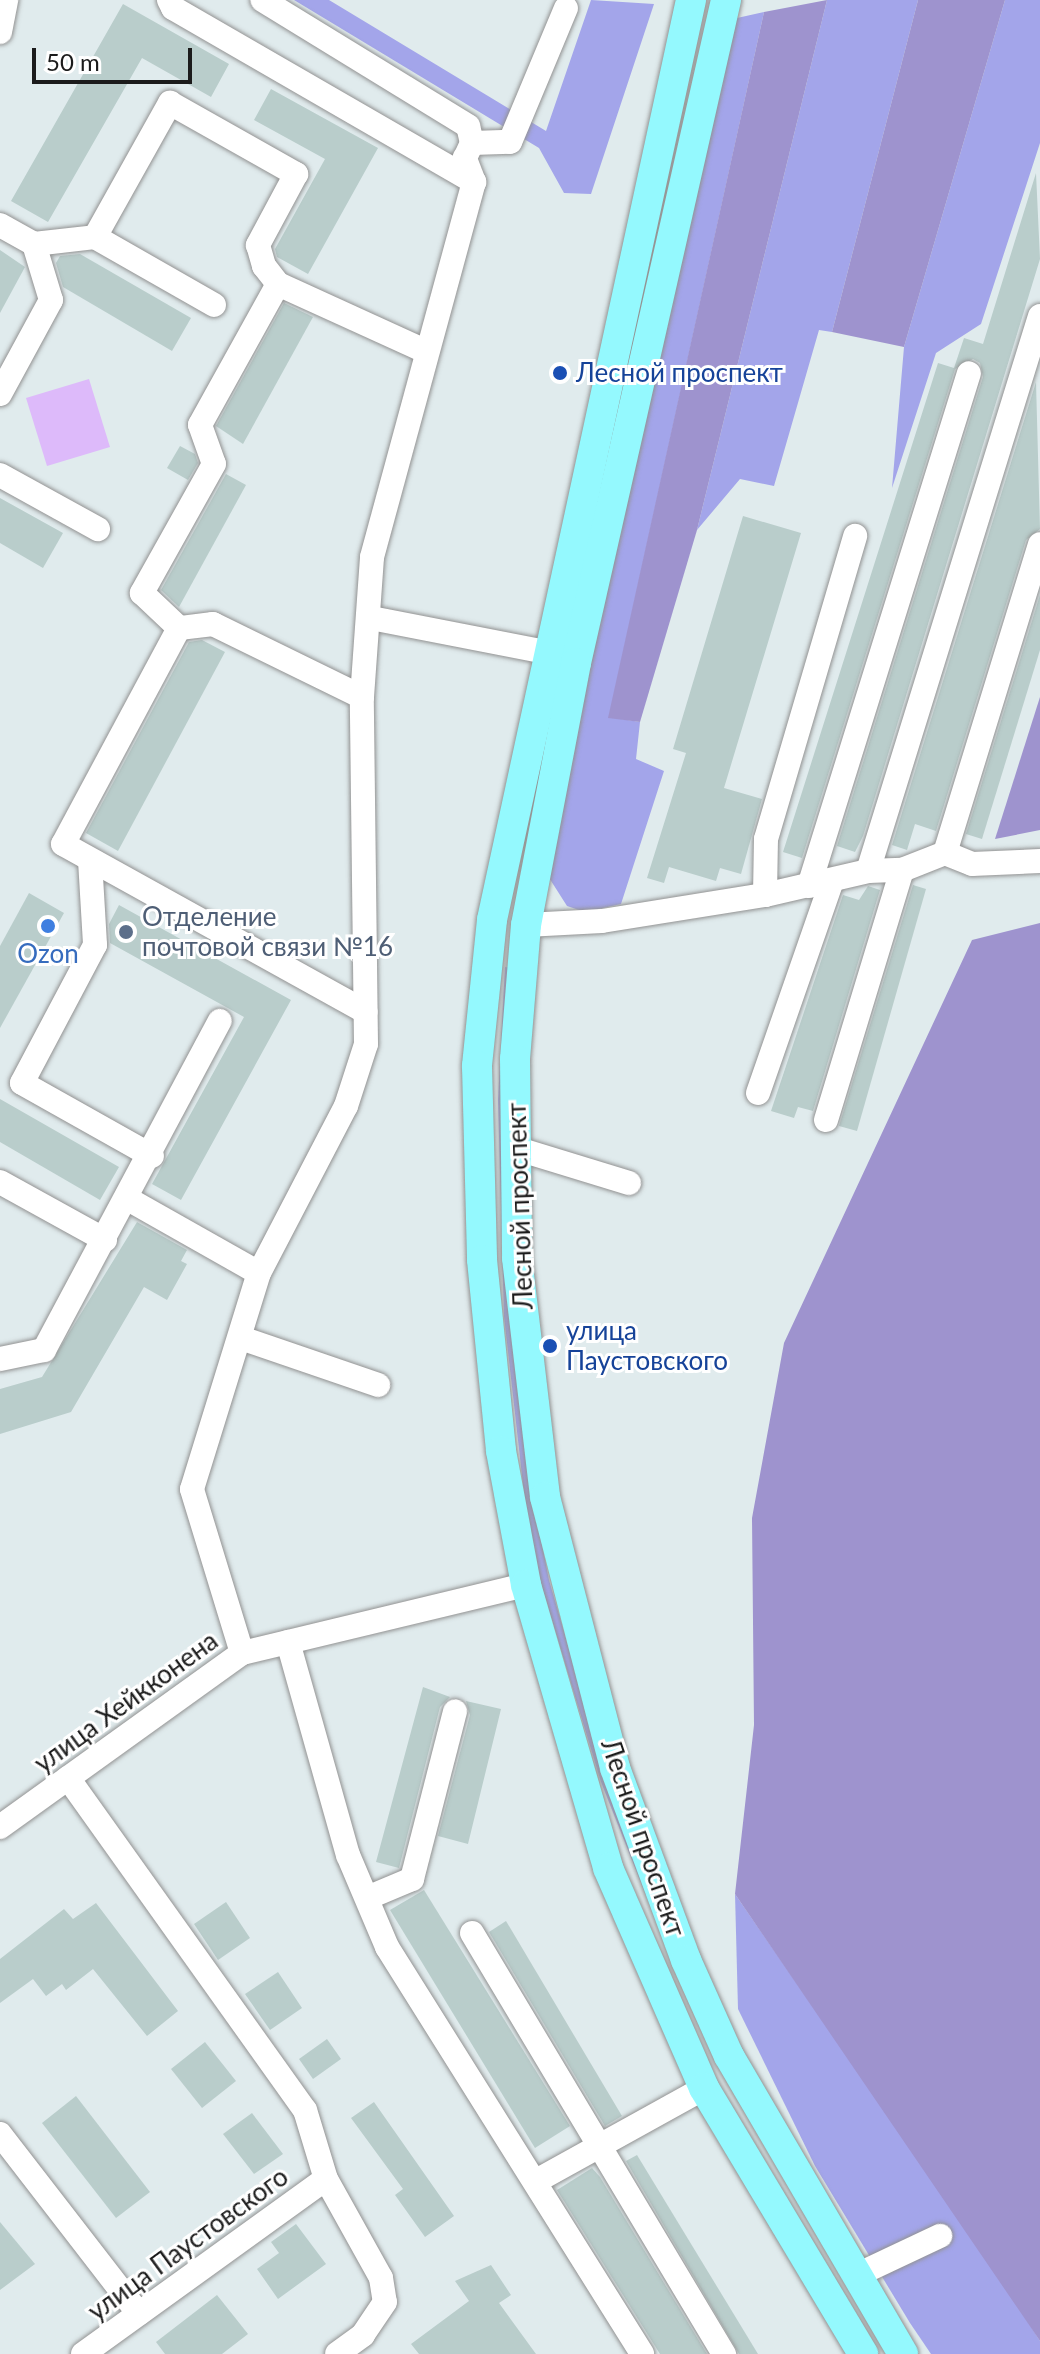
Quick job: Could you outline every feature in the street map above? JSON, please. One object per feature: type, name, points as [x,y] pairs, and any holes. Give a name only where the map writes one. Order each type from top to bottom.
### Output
[{"type":"main road","name":"Лесной проспект","points":[[691,0],[546,652],[492,920],[477,1066],[476,1172],[501,1451],[526,1585],[608,1868],[704,2088],[863,2354]]},
{"type":"main road","name":"Лесной проспект","points":[[726,0],[576,663],[526,925],[515,1059],[517,1258],[545,1497],[615,1768],[686,1960],[729,2056],[899,2347]]},
{"type":"main road","points":[[492,920],[526,925]]},
{"type":"main road","points":[[826,2291],[857,2275]]},
{"type":"street","points":[[0,32],[6,0]]},
{"type":"street","points":[[169,0],[173,8],[474,182]]},
{"type":"street","points":[[242,1653],[192,1489],[259,1273],[346,1106],[366,1044],[362,697],[371,618],[372,557],[425,351],[474,182],[465,158],[472,143],[468,126],[262,0]]},
{"type":"street","points":[[472,143],[510,142],[566,8]]},
{"type":"street","points":[[95,237],[170,103],[296,174],[258,245],[264,266],[278,284],[425,351]]},
{"type":"street","points":[[0,225],[34,244],[95,237],[214,305]]},
{"type":"street","points":[[0,394],[51,300],[34,244]]},
{"type":"street","points":[[179,628],[142,593],[214,464],[200,425],[278,284]]},
{"type":"street","points":[[868,871],[1040,316]]},
{"type":"street","points":[[758,1093],[969,373]]},
{"type":"street","points":[[0,475],[98,529]]},
{"type":"street","points":[[765,895],[766,839],[855,536]]},
{"type":"street","points":[[945,853],[1040,544]]},
{"type":"street","points":[[371,618],[546,652]]},
{"type":"street","points":[[179,628],[213,624],[362,697]]},
{"type":"street","points":[[179,628],[63,844],[366,1012]]},
{"type":"street","points":[[526,925],[602,921],[765,895],[820,885],[868,871],[902,870],[945,853],[972,864],[1040,861]]},
{"type":"street","points":[[90,860],[95,945],[22,1083],[152,1156]]},
{"type":"street","points":[[826,1120],[902,870]]},
{"type":"street","points":[[0,1359],[44,1350],[152,1156],[220,1021]]},
{"type":"street","points":[[518,1149],[629,1183]]},
{"type":"street","points":[[0,1182],[105,1240]]},
{"type":"street","points":[[128,1199],[259,1273]]},
{"type":"street","points":[[241,1338],[378,1385]]},
{"type":"street","name":"улица Хейкконена","points":[[0,1827],[242,1653],[526,1585]]},
{"type":"street","points":[[288,1642],[348,1855],[387,1947],[441,2036],[538,2180],[642,2354]]},
{"type":"street","points":[[367,1898],[412,1879],[455,1711]]},
{"type":"street","points":[[68,1778],[305,2110],[326,2179],[381,2278],[385,2302],[363,2335],[337,2354]]},
{"type":"street","points":[[472,1933],[724,2354]]},
{"type":"street","points":[[538,2180],[600,2150],[704,2088]]},
{"type":"street","points":[[0,2134],[139,2314]]},
{"type":"street","name":"улица Паустовского","points":[[83,2354],[326,2179]]},
{"type":"street","points":[[857,2275],[940,2236]]},
{"type":"shaded area","points":[[294,0],[329,0],[546,131],[591,0],[654,4],[591,194],[564,193],[539,148]]},
{"type":"shaded area","points":[[827,0],[918,0],[832,332],[819,330],[774,486],[740,479],[697,530]]},
{"type":"shaded area","points":[[827,0],[697,530],[640,722],[608,718],[764,12]]},
{"type":"shaded area","points":[[918,0],[1005,0],[904,347],[832,332]]},
{"type":"shaded area","points":[[1005,0],[1040,0],[1040,143],[981,324],[936,353],[892,488],[904,347]]},
{"type":"shaded area","points":[[764,12],[609,717],[640,722],[636,759],[664,771],[621,904],[585,912],[567,906],[546,873],[659,348],[737,18]]},
{"type":"shaded area","points":[[89,379],[110,447],[47,466],[26,398]]},
{"type":"shaded area","points":[[1040,697],[1040,830],[995,839]]},
{"type":"shaded area","points":[[1040,923],[1040,2341],[735,1894],[754,1725],[752,1518],[784,1343],[972,940]]},
{"type":"shaded area","points":[[505,967],[512,968],[530,1483],[549,1580],[607,1780],[676,1971],[601,1782],[541,1584],[525,1502],[504,1316],[498,1100]]},
{"type":"shaded area","points":[[735,1894],[1000,2278],[1040,2341],[1040,2354],[931,2354],[910,2323],[815,2166],[738,2009]]},
{"type":"building","points":[[123,4],[229,64],[211,97],[142,58],[48,222],[11,201]]},
{"type":"building","points":[[271,89],[378,148],[308,274],[277,257],[275,249],[325,159],[254,120]]},
{"type":"building","points":[[1036,173],[1040,259],[863,836],[855,852],[837,846],[983,377],[980,363],[973,359],[955,369],[802,858],[783,852],[938,363],[954,368],[964,338],[983,344]]},
{"type":"building","points":[[0,250],[25,267],[0,313]]},
{"type":"building","points":[[80,254],[191,318],[172,351],[63,287],[56,263],[60,256]]},
{"type":"building","points":[[284,303],[313,317],[243,444],[216,426]]},
{"type":"building","points":[[1036,382],[1040,529],[1026,540],[936,831],[915,824],[907,850],[892,845]]},
{"type":"building","points":[[180,446],[195,454],[198,463],[188,480],[167,468]]},
{"type":"building","points":[[226,474],[246,485],[179,607],[161,590]]},
{"type":"building","points":[[0,498],[63,533],[43,568],[0,543]]},
{"type":"building","points":[[743,516],[801,533],[724,788],[762,799],[741,874],[720,868],[716,881],[669,867],[664,883],[647,878],[686,753],[673,749]]},
{"type":"building","points":[[1040,595],[1040,650],[982,839],[966,834]]},
{"type":"building","points":[[202,640],[225,652],[118,851],[86,833],[189,642]]},
{"type":"building","points":[[913,885],[926,889],[857,1131],[839,1126]]},
{"type":"building","points":[[868,886],[880,890],[813,1111],[798,1107],[794,1118],[771,1111],[843,895],[859,900]]},
{"type":"building","points":[[29,893],[64,913],[0,1028],[0,946]]},
{"type":"building","points":[[119,905],[291,1000],[181,1200],[152,1184],[244,1017],[110,943],[109,924]]},
{"type":"building","points":[[0,1099],[119,1167],[100,1200],[0,1142]]},
{"type":"building","points":[[137,1222],[187,1250],[181,1261],[187,1264],[167,1300],[144,1287],[71,1412],[0,1434],[0,1389],[42,1377]]},
{"type":"building","points":[[423,1687],[450,1697],[440,1707],[399,1868],[376,1862]]},
{"type":"building","points":[[466,1701],[501,1709],[468,1844],[438,1836],[470,1715]]},
{"type":"building","points":[[424,1890],[570,2126],[535,2148],[390,1910]]},
{"type":"building","points":[[226,1902],[250,1938],[218,1960],[194,1924]]},
{"type":"building","points":[[96,1903],[178,2011],[147,2036],[93,1969],[66,1990],[62,1984],[46,1996],[33,1979],[0,2003],[0,1959],[64,1909],[73,1919]]},
{"type":"building","points":[[506,1921],[622,2116],[605,2126],[489,1932]]},
{"type":"building","points":[[278,1972],[302,2008],[270,2030],[245,1994]]},
{"type":"building","points":[[327,2039],[341,2059],[313,2079],[299,2059]]},
{"type":"building","points":[[205,2042],[236,2081],[202,2108],[171,2069]]},
{"type":"building","points":[[76,2096],[150,2192],[116,2218],[42,2123]]},
{"type":"building","points":[[374,2102],[454,2216],[425,2237],[395,2195],[403,2189],[351,2118]]},
{"type":"building","points":[[252,2113],[283,2154],[254,2174],[223,2134]]},
{"type":"building","points":[[637,2155],[758,2354],[739,2354],[626,2161]]},
{"type":"building","points":[[592,2168],[707,2354],[660,2354],[557,2190]]},
{"type":"building","points":[[0,2222],[35,2264],[0,2290]]},
{"type":"building","points":[[296,2224],[326,2264],[278,2299],[257,2269],[279,2253],[271,2242]]},
{"type":"building","points":[[491,2265],[511,2295],[499,2303],[536,2354],[419,2354],[411,2344],[469,2301],[455,2281]]},
{"type":"building","points":[[217,2295],[248,2334],[222,2354],[165,2354],[156,2342]]},
{"type":"place","name":"Лесной проспект","points":[[560,373]]},
{"type":"place","name":"Ozon","points":[[48,926]]},
{"type":"place","name":"Отделение почтовой связи №16","points":[[126,932]]},
{"type":"place","name":"улица Паустовского","points":[[550,1346]]}]
